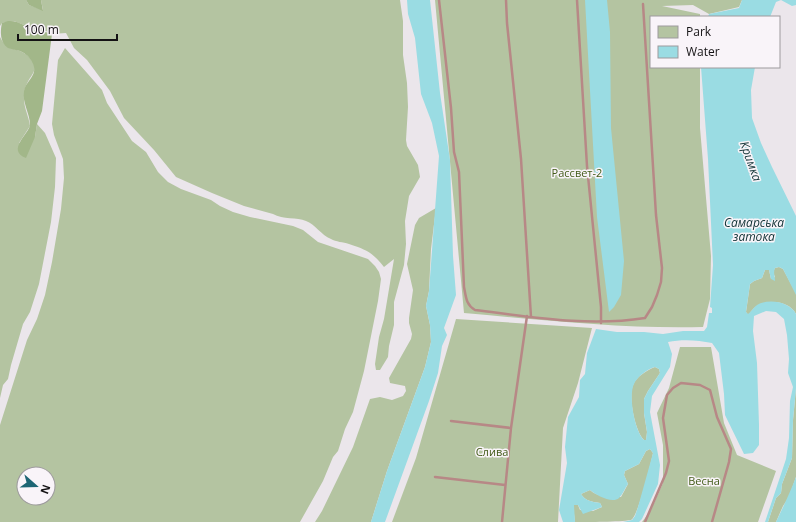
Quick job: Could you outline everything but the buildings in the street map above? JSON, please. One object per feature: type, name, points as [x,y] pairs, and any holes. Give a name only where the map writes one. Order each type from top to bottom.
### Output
[{"type":"lane","points":[[439,0],[451,108],[454,152],[459,172],[464,287],[466,301],[470,307],[475,310],[560,320],[601,323],[645,318],[652,307],[661,282],[662,268],[656,215],[643,4]]},
{"type":"lane","points":[[506,0],[521,159],[531,317]]},
{"type":"lane","points":[[577,0],[587,166],[601,307],[601,323]]},
{"type":"lane","points":[[502,522],[504,485],[527,316]]},
{"type":"lane","points":[[645,522],[666,473],[669,461],[663,418],[667,395],[673,388],[681,383],[689,383],[700,385],[710,390],[717,417],[731,449],[729,462],[712,522]]},
{"type":"lane","points":[[451,420],[511,428]]},
{"type":"lane","points":[[435,477],[504,485]]},
{"type":"green space","points":[[0,0],[26,0],[29,5],[43,10],[41,0],[400,0],[403,21],[403,55],[407,83],[408,107],[406,140],[407,146],[418,165],[420,177],[409,196],[405,221],[406,244],[404,265],[394,302],[394,325],[388,357],[380,370],[376,370],[375,364],[394,259],[384,267],[369,252],[349,244],[333,240],[306,221],[281,217],[244,206],[176,177],[154,150],[124,118],[110,91],[87,60],[74,48],[66,33],[52,34],[46,31],[39,31],[14,21],[2,23],[0,26]]},
{"type":"green space","points":[[26,0],[41,0],[43,11],[29,5]]},
{"type":"green space","name":"Рассвет-2","points":[[435,0],[742,0],[739,7],[709,14],[693,5],[662,6],[700,14],[700,16],[650,16],[650,68],[700,68],[700,128],[711,256],[710,299],[703,327],[643,327],[464,313]]},
{"type":"green space","points":[[8,21],[16,22],[35,30],[52,34],[42,111],[37,124],[35,137],[26,158],[20,155],[18,146],[30,125],[24,100],[24,91],[33,75],[34,66],[26,54],[8,48],[3,43],[1,33],[2,23]]},
{"type":"green space","points":[[0,37],[6,45],[28,56],[35,68],[25,87],[24,94],[25,106],[30,126],[19,143],[35,137],[37,124],[45,133],[56,158],[55,187],[51,222],[39,284],[30,312],[23,324],[8,379],[3,385],[0,398]]},
{"type":"green space","points":[[65,48],[102,90],[107,103],[132,141],[146,152],[158,172],[168,182],[181,189],[211,200],[233,212],[293,226],[303,230],[318,242],[368,259],[379,272],[381,279],[378,301],[364,371],[353,412],[345,429],[338,451],[333,457],[323,481],[300,522],[0,522],[0,425],[27,340],[37,319],[45,295],[61,209],[64,178],[63,159],[54,135],[52,124],[58,60]]},
{"type":"green space","points":[[436,208],[431,249],[429,291],[426,306],[430,325],[431,342],[425,367],[387,471],[371,522],[315,522],[322,511],[353,447],[370,399],[380,397],[392,400],[403,396],[406,391],[405,386],[390,383],[389,378],[411,339],[412,334],[409,318],[413,290],[407,264],[415,225],[419,218]]},
{"type":"green space","points":[[779,267],[783,269],[796,293],[796,314],[789,306],[779,302],[768,302],[754,308],[748,315],[746,312],[750,284],[762,278],[765,270],[769,270],[771,279],[775,277],[773,272],[775,268]]},
{"type":"green space","name":"Слива","points":[[456,319],[592,328],[578,383],[563,428],[558,522],[392,522],[416,458]]},
{"type":"green space","name":"Весна","points":[[680,347],[711,347],[724,423],[737,455],[776,471],[758,522],[642,522],[651,510],[663,483],[663,445],[657,413],[669,388]]},
{"type":"green space","points":[[655,367],[659,369],[660,373],[644,399],[644,413],[647,432],[646,441],[641,436],[635,422],[631,397],[634,382],[645,372]]},
{"type":"green space","points":[[796,388],[796,477],[789,497],[776,522],[768,522],[776,498],[781,493],[782,484],[792,458]]},
{"type":"green space","points":[[650,449],[653,453],[647,478],[641,500],[634,517],[631,520],[612,522],[575,522],[573,505],[578,505],[580,510],[593,511],[602,507],[600,503],[587,500],[581,494],[590,490],[601,496],[621,497],[628,484],[624,475],[625,471],[639,464],[646,451]]},
{"type":"water","points":[[407,0],[430,0],[440,93],[450,160],[453,256],[456,295],[444,328],[447,335],[442,346],[438,373],[385,522],[371,522],[387,471],[425,367],[431,342],[430,325],[426,306],[429,291],[439,156],[432,123],[421,94],[415,38],[408,14]]},
{"type":"water","points":[[585,0],[607,0],[610,32],[611,128],[624,261],[621,295],[614,307],[609,312],[597,217]]},
{"type":"water","points":[[742,0],[781,0],[776,2],[770,16],[708,16],[709,14],[739,8]]},
{"type":"water","points":[[781,0],[796,0],[796,5],[792,6]]},
{"type":"water","name":"Самарська затока","points":[[701,68],[755,68],[751,90],[752,118],[761,143],[796,216],[796,295],[783,269],[779,267],[775,268],[775,281],[771,279],[769,270],[765,270],[762,278],[750,284],[746,312],[748,314],[756,306],[762,303],[779,302],[789,307],[796,314],[796,388],[792,458],[782,484],[781,493],[776,498],[768,522],[765,522],[786,459],[789,438],[790,401],[793,387],[788,373],[789,359],[784,319],[776,312],[766,311],[754,316],[753,331],[757,363],[759,445],[753,453],[744,454],[725,415],[719,353],[712,343],[690,340],[668,342],[672,354],[670,367],[652,396],[650,412],[660,465],[658,484],[642,519],[639,522],[623,522],[632,520],[635,516],[653,453],[650,449],[646,451],[639,464],[625,471],[624,475],[628,484],[619,498],[616,500],[608,499],[590,490],[581,494],[587,500],[600,503],[602,507],[583,514],[578,505],[574,505],[575,522],[563,522],[559,510],[567,463],[565,447],[568,417],[579,397],[580,380],[585,374],[587,353],[596,329],[617,332],[663,334],[683,331],[704,331],[707,327],[709,313],[712,313],[712,308],[710,307],[713,265],[708,159]],"holes":[[[655,367],[659,369],[660,373],[644,399],[644,413],[647,432],[646,440],[644,440],[638,430],[633,414],[632,390],[635,381],[649,370]]]},
{"type":"water","points":[[796,477],[796,522],[776,522],[789,494]]},
{"type":"water label","name":"Кримка","points":[[751,161]]}]
